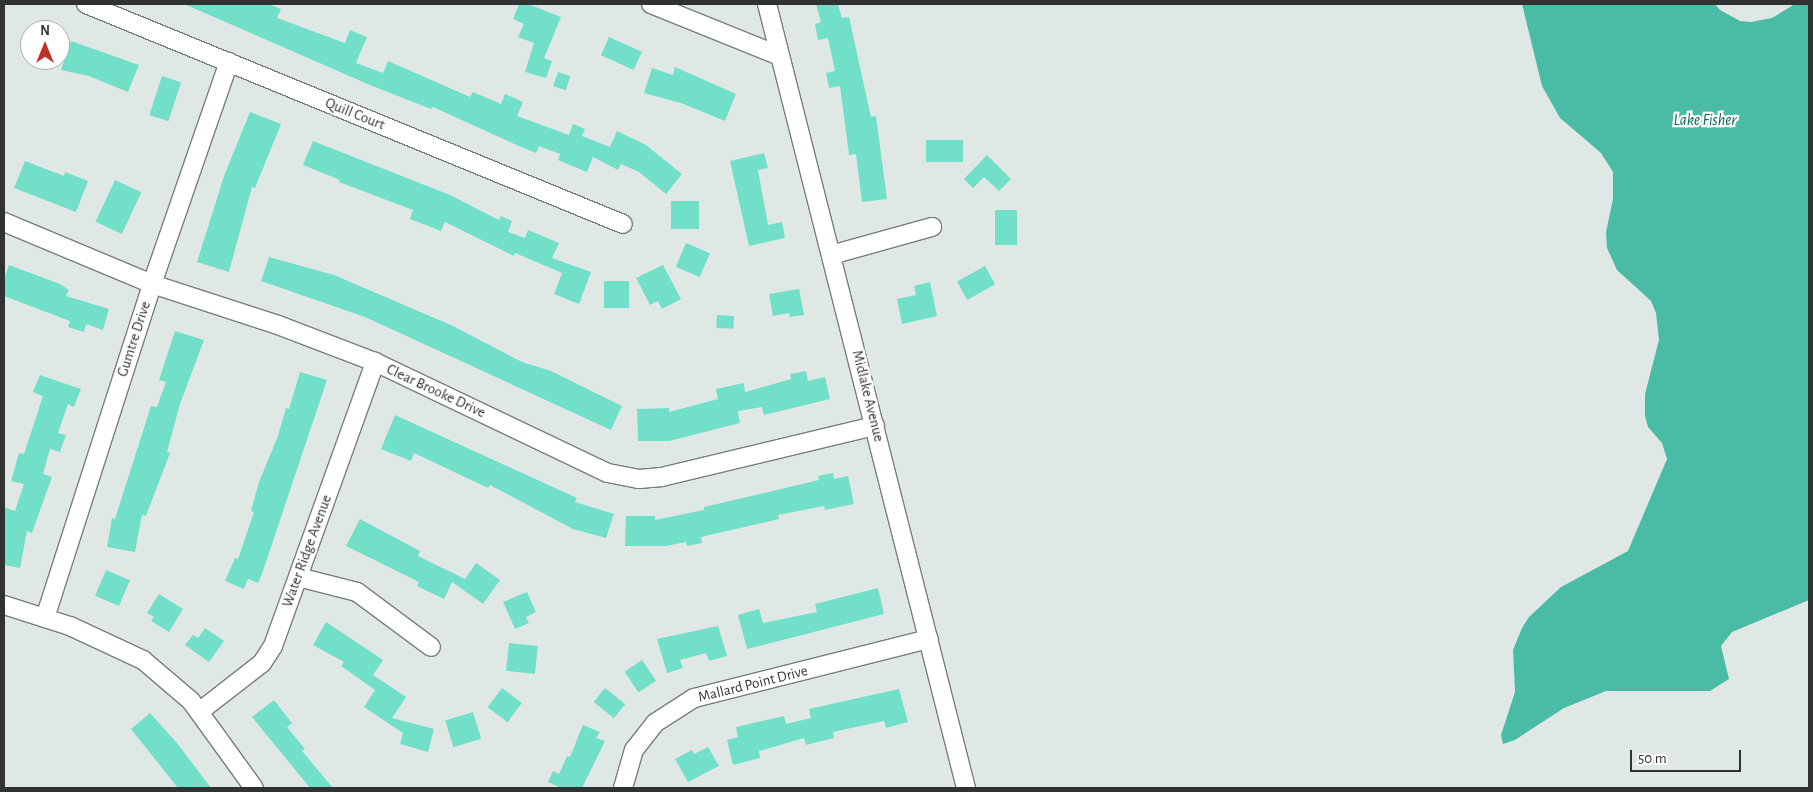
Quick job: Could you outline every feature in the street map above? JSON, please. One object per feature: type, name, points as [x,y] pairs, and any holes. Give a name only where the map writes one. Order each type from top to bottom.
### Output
[{"type":"street","name":"Quill Court","points":[[86,4],[623,224]]},
{"type":"street","points":[[652,4],[780,56]]},
{"type":"street","name":"Midlake Avenue","points":[[766,4],[966,788]]},
{"type":"street","name":"Gumtre Drive","points":[[45,618],[152,284],[229,62]]},
{"type":"street","name":"Clear Brooke Drive","points":[[4,222],[152,284],[278,325],[375,362],[608,473],[640,479],[662,478],[875,426]]},
{"type":"street","points":[[831,255],[932,227]]},
{"type":"street","name":"Water Ridge Avenue","points":[[199,712],[262,663],[273,646],[375,362]]},
{"type":"street","points":[[298,577],[357,592],[431,647]]},
{"type":"street","points":[[4,606],[70,626],[143,660],[199,712],[254,788]]},
{"type":"street","name":"Mallard Point Drive","points":[[623,788],[634,750],[655,724],[694,698],[929,639]]},
{"type":"water","name":"Lake Fisher","points":[[1522,4],[1715,4],[1720,10],[1740,21],[1751,22],[1772,18],[1795,4],[1809,4],[1809,600],[1732,632],[1721,646],[1729,679],[1710,691],[1606,691],[1564,708],[1515,740],[1503,744],[1501,735],[1515,692],[1513,650],[1522,628],[1529,617],[1561,587],[1628,551],[1667,459],[1662,443],[1648,427],[1645,416],[1645,394],[1659,340],[1656,313],[1651,301],[1617,270],[1607,248],[1606,232],[1613,199],[1613,172],[1601,153],[1560,118],[1542,86]]},
{"type":"building","points":[[184,4],[268,4],[281,9],[277,18],[345,43],[350,30],[367,37],[356,63],[383,73],[388,61],[470,97],[473,92],[501,104],[505,94],[523,102],[517,116],[569,135],[573,124],[585,129],[582,136],[610,147],[617,131],[646,145],[682,174],[666,194],[639,172],[621,164],[618,170],[593,157],[587,172],[558,160],[560,154],[539,146],[536,153],[433,107],[431,109],[370,85]]},
{"type":"building","points":[[519,4],[528,4],[561,17],[544,58],[552,61],[546,78],[525,72],[534,43],[518,37],[524,24],[513,19]]},
{"type":"building","points":[[816,4],[838,4],[842,18],[849,17],[871,117],[876,116],[887,199],[862,202],[856,154],[849,155],[840,86],[829,88],[826,73],[835,71],[828,38],[818,40],[815,24],[821,22]]},
{"type":"building","points":[[609,37],[642,52],[634,70],[601,55]]},
{"type":"building","points":[[71,41],[139,65],[128,92],[89,76],[61,70],[70,70]]},
{"type":"building","points":[[675,67],[736,94],[725,121],[681,103],[644,93],[652,68],[673,75]]},
{"type":"building","points":[[558,72],[570,76],[566,90],[553,86]]},
{"type":"building","points":[[162,76],[181,82],[168,121],[149,115]]},
{"type":"building","points":[[250,112],[281,124],[255,188],[252,187],[229,272],[197,262],[224,176]]},
{"type":"building","points":[[926,140],[963,140],[963,162],[926,162]]},
{"type":"building","points":[[313,141],[450,195],[499,220],[501,216],[512,221],[508,232],[525,238],[528,230],[559,243],[552,258],[591,272],[579,304],[554,294],[562,273],[515,253],[514,256],[445,222],[441,231],[410,219],[413,210],[339,182],[340,180],[303,165]]},
{"type":"building","points":[[764,153],[768,168],[758,170],[768,225],[782,222],[785,238],[749,246],[730,161]]},
{"type":"building","points":[[987,155],[1011,179],[999,191],[984,177],[973,188],[964,179]]},
{"type":"building","points":[[25,161],[64,176],[65,172],[88,181],[76,212],[14,188]]},
{"type":"building","points":[[115,180],[141,192],[122,234],[96,222]]},
{"type":"building","points":[[671,201],[699,201],[699,229],[671,229]]},
{"type":"building","points":[[995,210],[1017,210],[1017,245],[995,245]]},
{"type":"building","points":[[686,243],[710,253],[700,277],[676,267]]},
{"type":"building","points":[[269,257],[334,275],[453,326],[522,362],[551,371],[622,406],[611,430],[365,317],[261,281]]},
{"type":"building","points":[[9,265],[60,284],[69,290],[66,296],[109,309],[103,330],[86,324],[84,332],[68,327],[70,321],[4,296],[4,279]]},
{"type":"building","points":[[663,265],[681,299],[662,309],[658,301],[650,305],[636,278]]},
{"type":"building","points":[[985,266],[995,284],[967,300],[957,282]]},
{"type":"building","points":[[604,281],[629,281],[629,308],[604,308]]},
{"type":"building","points":[[930,282],[937,316],[902,324],[897,299],[916,295],[914,286]]},
{"type":"building","points":[[799,289],[804,315],[790,317],[789,313],[773,316],[769,294]]},
{"type":"building","points":[[717,315],[734,316],[733,329],[716,328]]},
{"type":"building","points":[[175,331],[204,340],[180,404],[167,452],[170,453],[146,516],[142,515],[135,552],[107,547],[112,518],[115,519],[151,406],[157,407],[166,382],[159,380]]},
{"type":"building","points":[[806,371],[808,381],[825,377],[830,399],[764,415],[762,407],[738,411],[740,423],[669,441],[638,441],[637,409],[669,408],[669,412],[718,399],[716,389],[744,383],[745,392],[791,379],[790,374]]},
{"type":"building","points":[[300,372],[327,380],[262,574],[258,583],[248,579],[244,589],[225,581],[235,558],[238,559],[254,512],[251,511],[259,482],[278,436],[286,408],[289,409]]},
{"type":"building","points":[[40,375],[81,389],[74,407],[68,404],[58,433],[66,435],[60,452],[50,449],[43,474],[52,477],[32,533],[27,531],[20,568],[4,565],[4,507],[15,511],[24,484],[11,481],[19,453],[24,454],[43,396],[33,392]]},
{"type":"building","points":[[395,415],[577,498],[575,502],[614,514],[606,538],[573,529],[490,485],[488,488],[414,453],[411,461],[381,449]]},
{"type":"building","points":[[833,473],[834,479],[848,476],[854,504],[825,510],[824,506],[778,515],[779,519],[701,537],[702,543],[687,546],[686,542],[666,546],[625,546],[626,516],[655,516],[655,520],[704,510],[704,507],[819,480],[818,476]]},
{"type":"building","points":[[360,519],[420,551],[418,556],[465,579],[476,563],[500,580],[483,604],[452,582],[444,599],[417,586],[419,582],[346,546]]},
{"type":"building","points":[[106,570],[130,580],[119,606],[95,596]]},
{"type":"building","points":[[878,588],[884,614],[747,649],[738,615],[759,609],[763,623],[817,612],[815,604]]},
{"type":"building","points":[[527,592],[536,612],[526,617],[529,623],[515,629],[503,602]]},
{"type":"building","points":[[159,594],[183,609],[169,632],[151,621],[154,617],[147,613]]},
{"type":"building","points":[[326,622],[383,660],[373,675],[406,697],[392,718],[434,729],[428,752],[400,744],[403,733],[364,707],[375,690],[341,666],[344,662],[313,645]]},
{"type":"building","points":[[718,626],[727,656],[709,661],[706,653],[680,660],[683,668],[667,673],[657,639]]},
{"type":"building","points":[[205,628],[224,641],[209,662],[185,645],[193,635],[198,638]]},
{"type":"building","points":[[509,643],[538,646],[535,674],[506,671]]},
{"type":"building","points":[[642,660],[656,681],[639,692],[625,672]]},
{"type":"building","points":[[502,688],[522,703],[508,722],[488,707]]},
{"type":"building","points":[[605,688],[625,704],[614,718],[594,702]]},
{"type":"building","points":[[899,689],[908,722],[886,728],[884,721],[833,732],[834,738],[806,745],[804,738],[759,751],[760,758],[733,765],[727,740],[738,737],[736,727],[784,716],[786,724],[811,718],[809,709]]},
{"type":"building","points":[[274,700],[292,723],[287,727],[305,749],[302,751],[333,788],[310,788],[252,717]]},
{"type":"building","points":[[473,712],[481,739],[453,747],[445,720]]},
{"type":"building","points":[[150,713],[177,743],[211,788],[178,788],[131,729]]},
{"type":"building","points":[[583,725],[600,732],[596,738],[605,741],[582,788],[561,788],[548,782],[553,771],[559,774],[567,756],[570,757]]},
{"type":"building","points":[[708,747],[719,766],[688,782],[675,759],[692,750],[694,754]]}]
